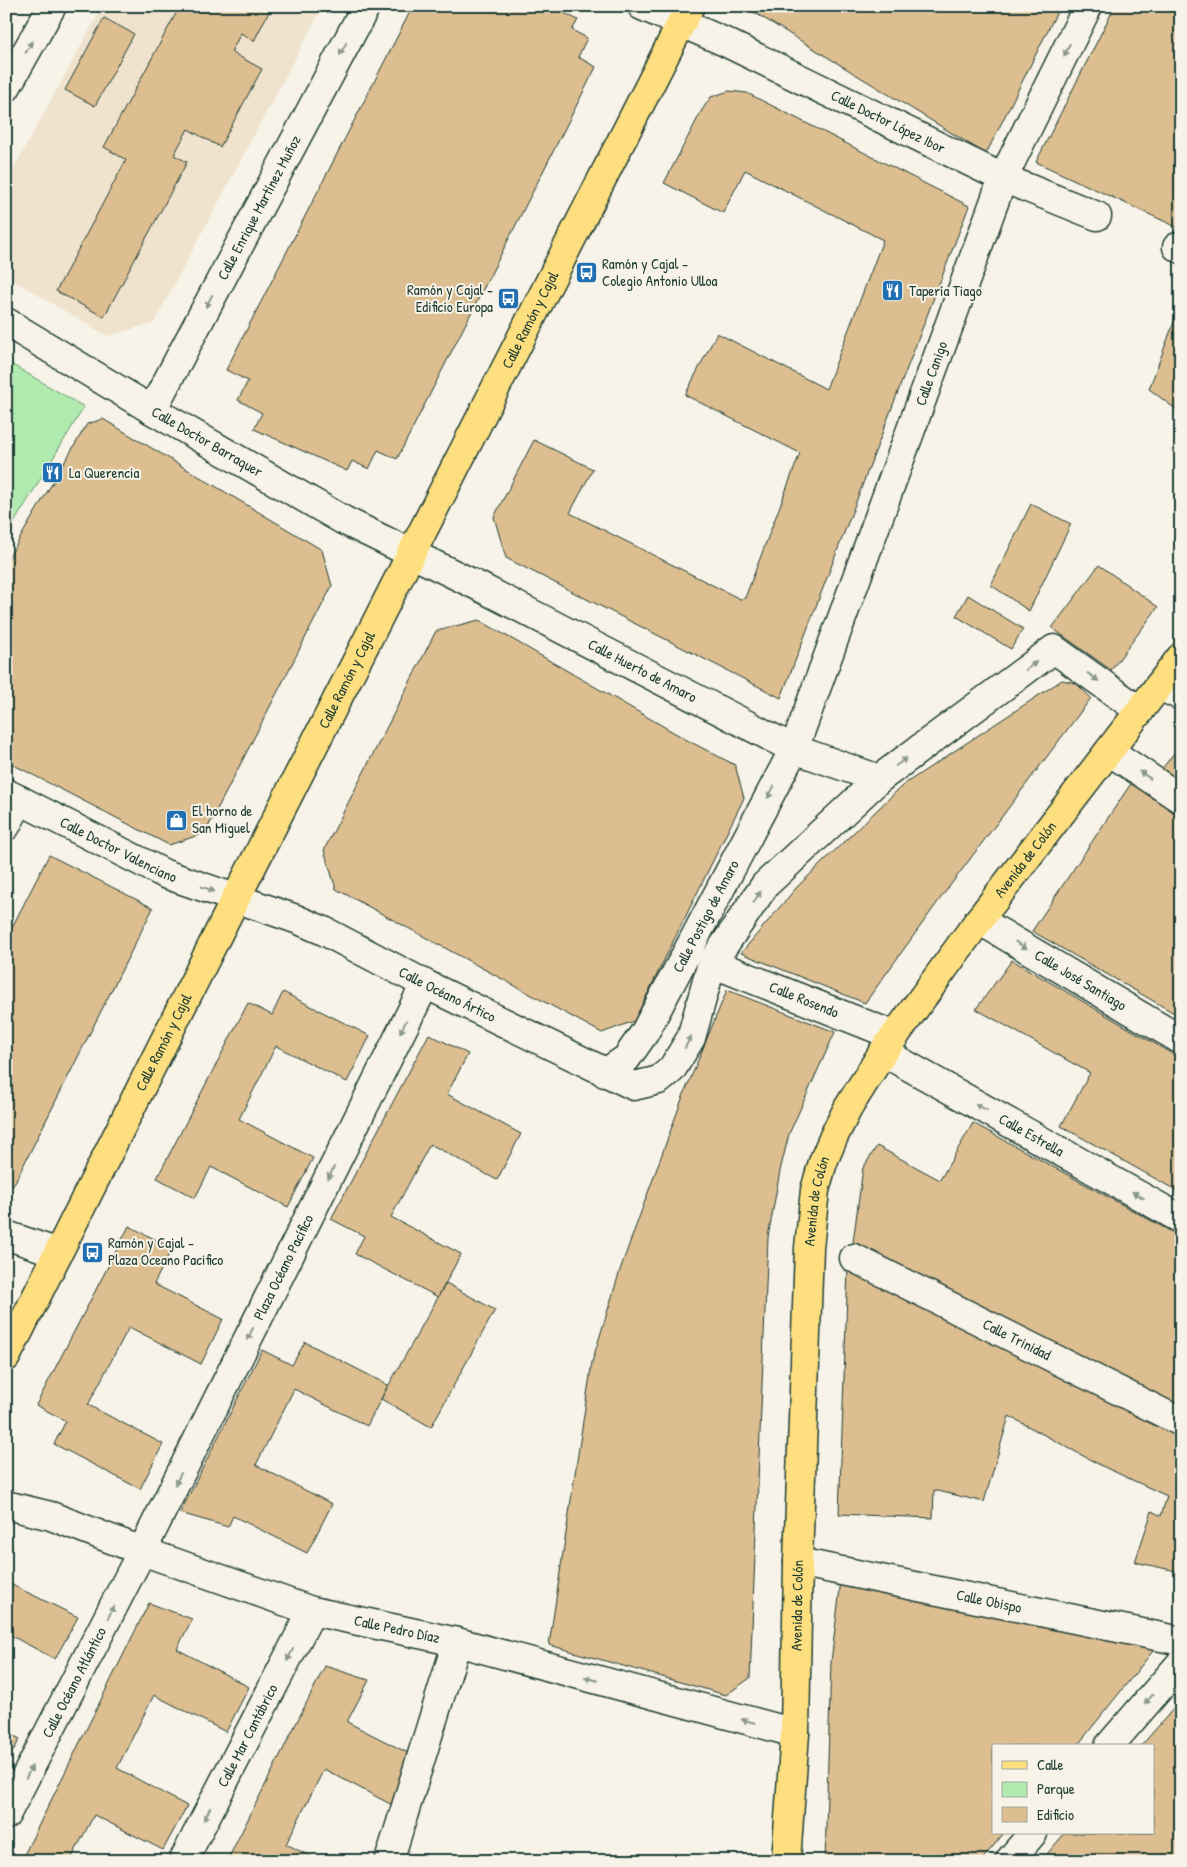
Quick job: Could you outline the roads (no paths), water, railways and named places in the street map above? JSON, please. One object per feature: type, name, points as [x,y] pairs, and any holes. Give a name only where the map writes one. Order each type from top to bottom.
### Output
[{"type":"main road","name":"Calle Ramón y Cajal","points":[[6,1357],[236,898],[686,15]]},
{"type":"main road","name":"Avenida de Colón","points":[[786,1861],[795,1733],[798,1562],[809,1248],[815,1190],[823,1162],[834,1136],[864,1080],[889,1044],[979,920],[1140,711],[1170,691],[1181,657]]},
{"type":"street","points":[[6,88],[52,6]]},
{"type":"street","name":"Calle Enrique Martínez Muñoz","points":[[152,410],[366,6]]},
{"type":"street","name":"Calle Doctor López Ibor","points":[[642,6],[686,15],[725,42],[1003,178],[1097,216]]},
{"type":"street","name":"Calle Canigo","points":[[794,749],[1003,178],[1088,6]]},
{"type":"street","name":"Calle Doctor Barraquer","points":[[6,322],[152,410],[343,520],[411,554]]},
{"type":"street","name":"Calle Huerto de Amaro","points":[[411,554],[480,587],[794,749],[879,778]]},
{"type":"street","points":[[712,963],[766,885],[879,778],[1054,649],[1140,711]]},
{"type":"street","name":"Calle Postigo de Amaro","points":[[605,1073],[626,1059],[645,1032],[794,749]]},
{"type":"street","points":[[1109,751],[1181,799]]},
{"type":"street","points":[[6,826],[13,796]]},
{"type":"street","name":"Calle Doctor Valenciano","points":[[13,796],[165,874],[236,898]]},
{"type":"street","name":"Calle Océano Ártico","points":[[236,898],[324,931],[425,984],[634,1086],[658,1080],[672,1070],[691,1038],[712,963]]},
{"type":"street","name":"Calle José Santiago","points":[[979,920],[1181,1040]]},
{"type":"street","name":"Calle Rosendo","points":[[712,963],[889,1044]]},
{"type":"street","name":"Plaza Océano Pacífico","points":[[142,1551],[425,984]]},
{"type":"street","name":"Calle Estrella","points":[[889,1044],[1181,1219]]},
{"type":"street","points":[[6,1235],[58,1253]]},
{"type":"street","name":"Calle Trinidad","points":[[854,1258],[1181,1422]]},
{"type":"street","name":"Calle Pedro Díaz","points":[[6,1505],[52,1516],[142,1551],[312,1611],[457,1642],[795,1733]]},
{"type":"street","name":"Calle Océano Atlántico","points":[[6,1816],[142,1551]]},
{"type":"street","name":"Calle Obispo","points":[[798,1562],[1181,1642]]},
{"type":"street","name":"Calle Mar Cantábrico","points":[[183,1861],[312,1611]]},
{"type":"street","points":[[389,1861],[457,1642]]},
{"type":"street","points":[[1110,1744],[1178,1669]]},
{"type":"street","points":[[1009,1861],[1032,1834]]},
{"type":"place","name":"Ramón y Cajal - Colegio Antonio Ulloa","points":[[586,273]]},
{"type":"place","name":"Tapería Tiago","points":[[893,291]]},
{"type":"place","name":"Ramón y Cajal - Edificio Europa","points":[[509,299]]},
{"type":"place","name":"La Querencia","points":[[53,473]]},
{"type":"place","name":"El horno de San Miguel","points":[[176,820]]},
{"type":"place","name":"Ramón y Cajal - Plaza Oceano Pacifico","points":[[92,1252]]}]
